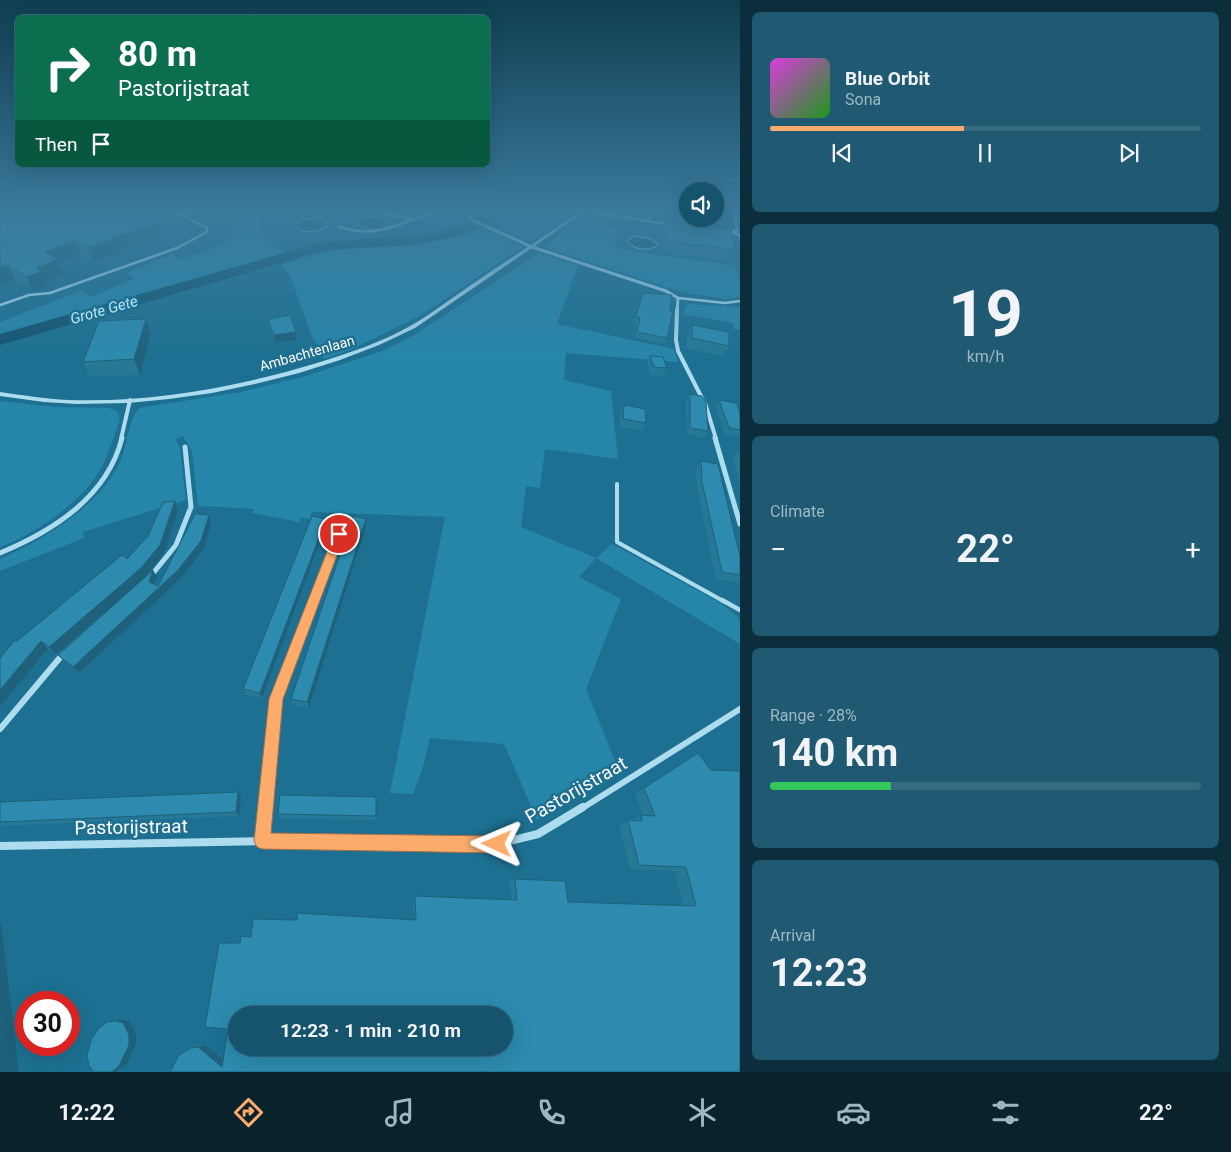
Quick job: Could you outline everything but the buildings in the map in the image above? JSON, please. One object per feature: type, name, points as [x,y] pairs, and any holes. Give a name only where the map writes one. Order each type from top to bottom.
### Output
[{"type":"street","name":"Ambachtenlaan","points":[[0,394],[63,401],[130,400],[241,384],[320,365],[358,352],[413,327],[511,261]]},
{"type":"street","points":[[575,261],[666,291],[678,298],[676,340],[678,351],[706,406],[738,511],[740,524]]},
{"type":"street","points":[[0,553],[20,546],[55,524],[80,505],[100,483],[113,464],[130,400]]},
{"type":"street","points":[[141,585],[166,560],[176,545],[191,507],[185,447]]},
{"type":"street","points":[[262,841],[276,699],[339,534]]},
{"type":"street","points":[[0,729],[69,649]]},
{"type":"street","name":"Pastorijstraat","points":[[0,846],[262,841],[497,844],[538,834],[740,709]]},
{"type":"lane","points":[[0,305],[29,295],[50,293],[140,261]]},
{"type":"lane","points":[[678,298],[725,303],[740,301]]},
{"type":"lane","points":[[617,484],[617,542],[740,610]]},
{"type":"shaded area","points":[[155,261],[258,261],[0,335],[0,322],[81,291],[91,297],[135,278],[126,273]]},
{"type":"shaded area","points":[[295,261],[502,261],[418,317],[350,350],[324,359],[311,334],[289,273],[281,265]]},
{"type":"shaded area","points":[[527,261],[565,261],[578,265],[557,324],[674,349],[678,362],[566,353],[564,380],[611,391],[618,459],[545,449],[540,488],[526,486],[521,527],[596,558],[579,577],[621,599],[586,689],[618,768],[572,801],[537,820],[504,744],[430,738],[423,767],[413,794],[390,793],[445,517],[312,512],[310,519],[301,518],[299,522],[252,513],[254,509],[198,506],[192,451],[183,436],[175,439],[180,448],[186,500],[83,532],[84,538],[0,571],[0,559],[52,532],[69,520],[99,493],[111,478],[120,462],[132,420],[139,408],[241,392],[306,376],[382,351],[414,335]]},
{"type":"shaded area","points":[[586,261],[702,261],[736,266],[740,280],[740,297],[727,299],[685,293]]},
{"type":"shaded area","points":[[686,305],[740,307],[740,330],[734,329],[734,323],[684,314]]},
{"type":"shaded area","points":[[0,401],[56,407],[109,408],[117,411],[120,419],[100,470],[82,494],[42,526],[0,547]]},
{"type":"shaded area","points":[[612,544],[724,605],[740,619],[740,644],[596,558]]},
{"type":"waterway","name":"Grote Gete","points":[[0,340],[272,261]]},
{"type":"route","points":[[339,534],[276,699],[262,841],[497,844]]}]
